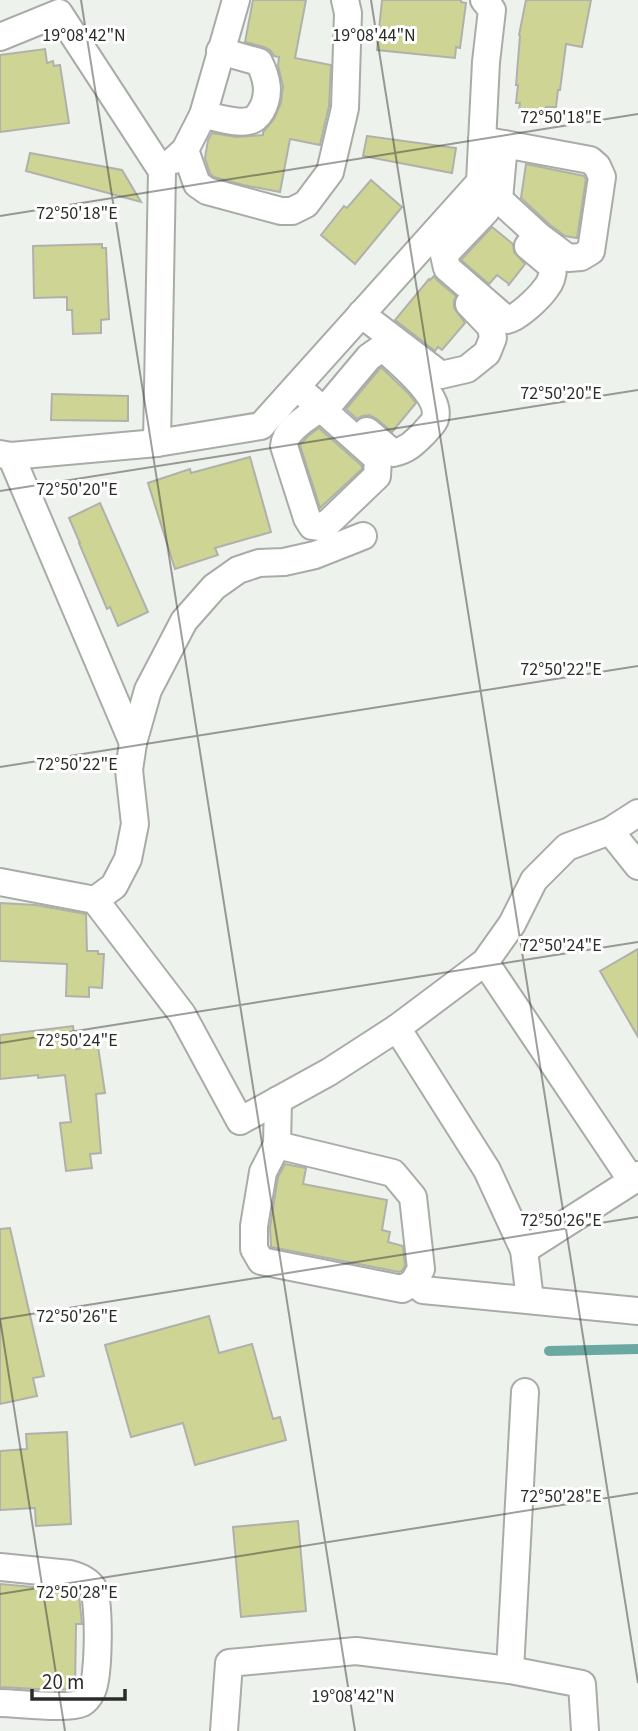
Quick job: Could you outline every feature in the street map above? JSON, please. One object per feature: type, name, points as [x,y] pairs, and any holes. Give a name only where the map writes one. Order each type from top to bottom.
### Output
[{"type":"street","points":[[162,171],[185,150],[203,115],[236,0]]},
{"type":"street","points":[[185,150],[197,184],[207,191],[281,211],[292,211],[306,204],[330,172],[345,108],[348,13],[345,0]]},
{"type":"street","points":[[132,743],[5,455],[157,443],[261,426],[415,253],[483,197],[493,142],[486,62],[492,10],[485,0]]},
{"type":"street","points":[[5,27],[53,7],[162,171],[157,443]]},
{"type":"street","points":[[203,115],[245,122],[254,120],[266,100],[265,73],[259,62],[220,51]]},
{"type":"street","points":[[483,197],[568,258],[581,257],[591,251],[602,177],[597,166],[590,160],[493,142]]},
{"type":"street","points":[[361,314],[441,375],[467,369],[486,353],[493,338],[491,327],[415,253]]},
{"type":"street","points":[[301,382],[326,404]]},
{"type":"street","points":[[95,900],[114,886],[128,859],[135,824],[130,770],[132,743],[148,690],[184,621],[214,587],[238,570],[259,563],[284,562],[315,555],[363,536]]},
{"type":"street","points":[[0,883],[95,900],[182,1014],[240,1121],[329,1072],[397,1028],[485,962],[512,924],[534,880],[567,847],[610,831],[638,813]]},
{"type":"street","points":[[610,831],[638,866]]},
{"type":"street","points":[[485,962],[635,1178],[524,1250]]},
{"type":"street","points":[[397,1028],[488,1170],[524,1250],[530,1300]]},
{"type":"street","points":[[277,1145],[393,1173],[413,1197],[421,1269],[413,1283],[402,1289],[261,1261],[254,1249],[254,1226],[263,1172],[277,1145],[278,1100]]},
{"type":"street","points":[[424,1290],[638,1311]]},
{"type":"street","points":[[510,1670],[525,1392]]},
{"type":"street","points":[[0,1567],[70,1574],[92,1587],[96,1600],[97,1671],[93,1690],[84,1702],[70,1706],[0,1703]]},
{"type":"street","points":[[224,1731],[229,1663],[356,1651],[510,1670],[582,1684],[585,1731]]},
{"type":"building","points":[[253,0],[306,0],[295,58],[331,65],[329,106],[320,145],[290,139],[280,192],[214,177],[210,174],[205,158],[212,133],[237,137],[263,135],[281,103],[283,86],[278,66],[279,57],[264,47],[245,42]]},
{"type":"building","points":[[382,0],[461,0],[466,3],[460,48],[456,47],[455,58],[377,50]]},
{"type":"building","points":[[526,0],[591,0],[582,47],[566,44],[556,107],[546,107],[545,113],[519,110],[520,103],[516,103],[519,35]]},
{"type":"building","points":[[45,49],[47,63],[53,61],[54,66],[60,65],[69,123],[0,132],[0,55]]},
{"type":"building","points":[[367,136],[456,148],[452,173],[363,156]]},
{"type":"building","points":[[30,153],[122,170],[141,202],[26,171]]},
{"type":"building","points":[[526,164],[584,176],[586,179],[577,238],[565,236],[521,198]]},
{"type":"building","points":[[371,180],[402,207],[355,264],[321,235],[344,206],[347,208]]},
{"type":"building","points":[[492,227],[513,244],[514,252],[525,264],[508,286],[509,284],[497,275],[489,284],[461,260]]},
{"type":"building","points":[[102,244],[102,248],[106,248],[109,319],[101,320],[101,333],[73,334],[72,310],[67,310],[67,297],[34,298],[33,246]]},
{"type":"building","points":[[434,276],[456,296],[454,308],[465,323],[442,350],[438,347],[435,351],[395,320]]},
{"type":"building","points":[[381,367],[416,403],[392,432],[369,415],[357,419],[346,409]]},
{"type":"building","points":[[52,394],[128,396],[128,421],[51,420]]},
{"type":"building","points":[[319,428],[362,466],[362,469],[320,508],[300,445]]},
{"type":"building","points":[[250,457],[271,532],[215,548],[218,555],[175,569],[148,483],[190,469],[191,473]]},
{"type":"building","points":[[100,503],[148,612],[118,626],[110,607],[107,609],[69,518]]},
{"type":"building","points":[[0,903],[36,905],[86,914],[87,951],[104,954],[102,988],[89,987],[89,997],[66,996],[67,964],[0,961]]},
{"type":"building","points":[[638,949],[638,1037],[600,971]]},
{"type":"building","points":[[73,1026],[76,1049],[98,1046],[105,1093],[96,1094],[101,1153],[90,1154],[92,1168],[66,1171],[60,1123],[71,1122],[65,1075],[0,1079],[0,1035]]},
{"type":"building","points":[[285,1164],[306,1168],[303,1184],[387,1200],[382,1230],[390,1232],[388,1242],[403,1246],[405,1266],[402,1271],[271,1247],[270,1227],[278,1177]]},
{"type":"building","points":[[10,1228],[44,1376],[33,1378],[37,1396],[0,1404],[0,1229]]},
{"type":"building","points":[[209,1316],[219,1353],[252,1344],[273,1419],[280,1417],[286,1440],[195,1465],[183,1423],[131,1437],[105,1345]]},
{"type":"building","points":[[67,1432],[71,1524],[36,1526],[35,1508],[0,1510],[0,1451],[27,1449],[26,1434]]},
{"type":"building","points":[[298,1521],[306,1611],[241,1617],[233,1527]]},
{"type":"building","points":[[0,1584],[67,1590],[79,1595],[82,1624],[76,1624],[75,1689],[0,1687]]},
{"type":"waterway","points":[[549,1351],[638,1349]]}]
